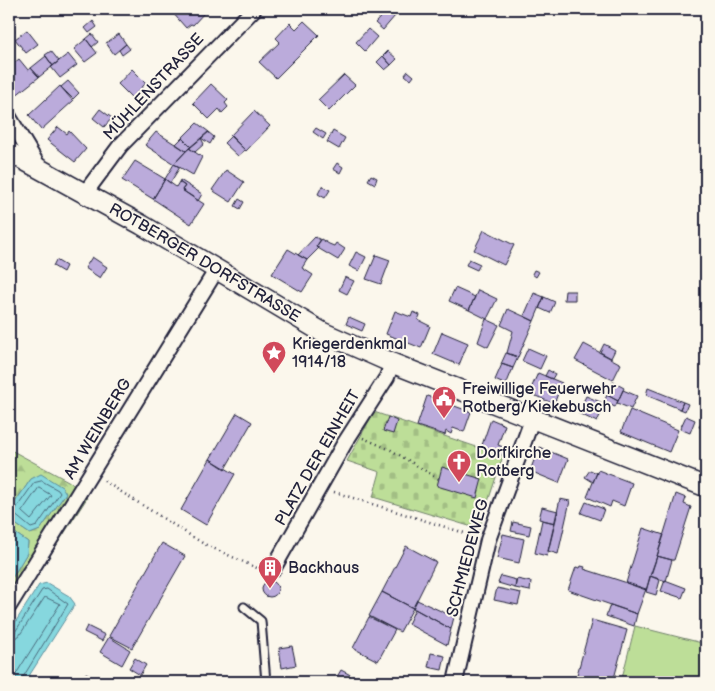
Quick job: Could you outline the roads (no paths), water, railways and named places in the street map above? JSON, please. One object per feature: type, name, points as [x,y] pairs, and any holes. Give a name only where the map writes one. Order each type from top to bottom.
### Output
[{"type":"main road","name":"ROTBERGER DORFSTRASSE","points":[[9,152],[85,193],[322,332],[392,363],[706,487]]},
{"type":"street","name":"MÜHLENSTRASSE","points":[[85,193],[120,146],[254,9]]},
{"type":"street","points":[[9,117],[40,169]]},
{"type":"street","name":"AM WEINBERG","points":[[9,606],[217,269]]},
{"type":"street","name":"PLATZ DER EINHEIT","points":[[273,569],[351,433],[387,377],[392,363]]},
{"type":"street","name":"SCHMIEDEWEG","points":[[455,682],[488,540],[533,418]]},
{"type":"lane","points":[[244,607],[261,621],[266,682]]},
{"type":"water","points":[[41,474],[62,487],[66,493],[40,530],[30,534],[11,521],[9,511],[31,479]]},
{"type":"water","points":[[9,529],[28,542],[27,553],[9,583]]},
{"type":"water","points":[[47,583],[69,596],[75,604],[27,679],[20,682],[9,681],[9,632],[39,585]]},
{"type":"place","name":"Kriegerdenkmal 1914/18","points":[[274,374]]},
{"type":"place","name":"Freiwillige Feuerwehr Rotberg/Kiekebusch","points":[[444,419]]},
{"type":"place","name":"Dorfkirche Rotberg","points":[[459,483]]},
{"type":"place","name":"Backhaus","points":[[270,589]]}]
